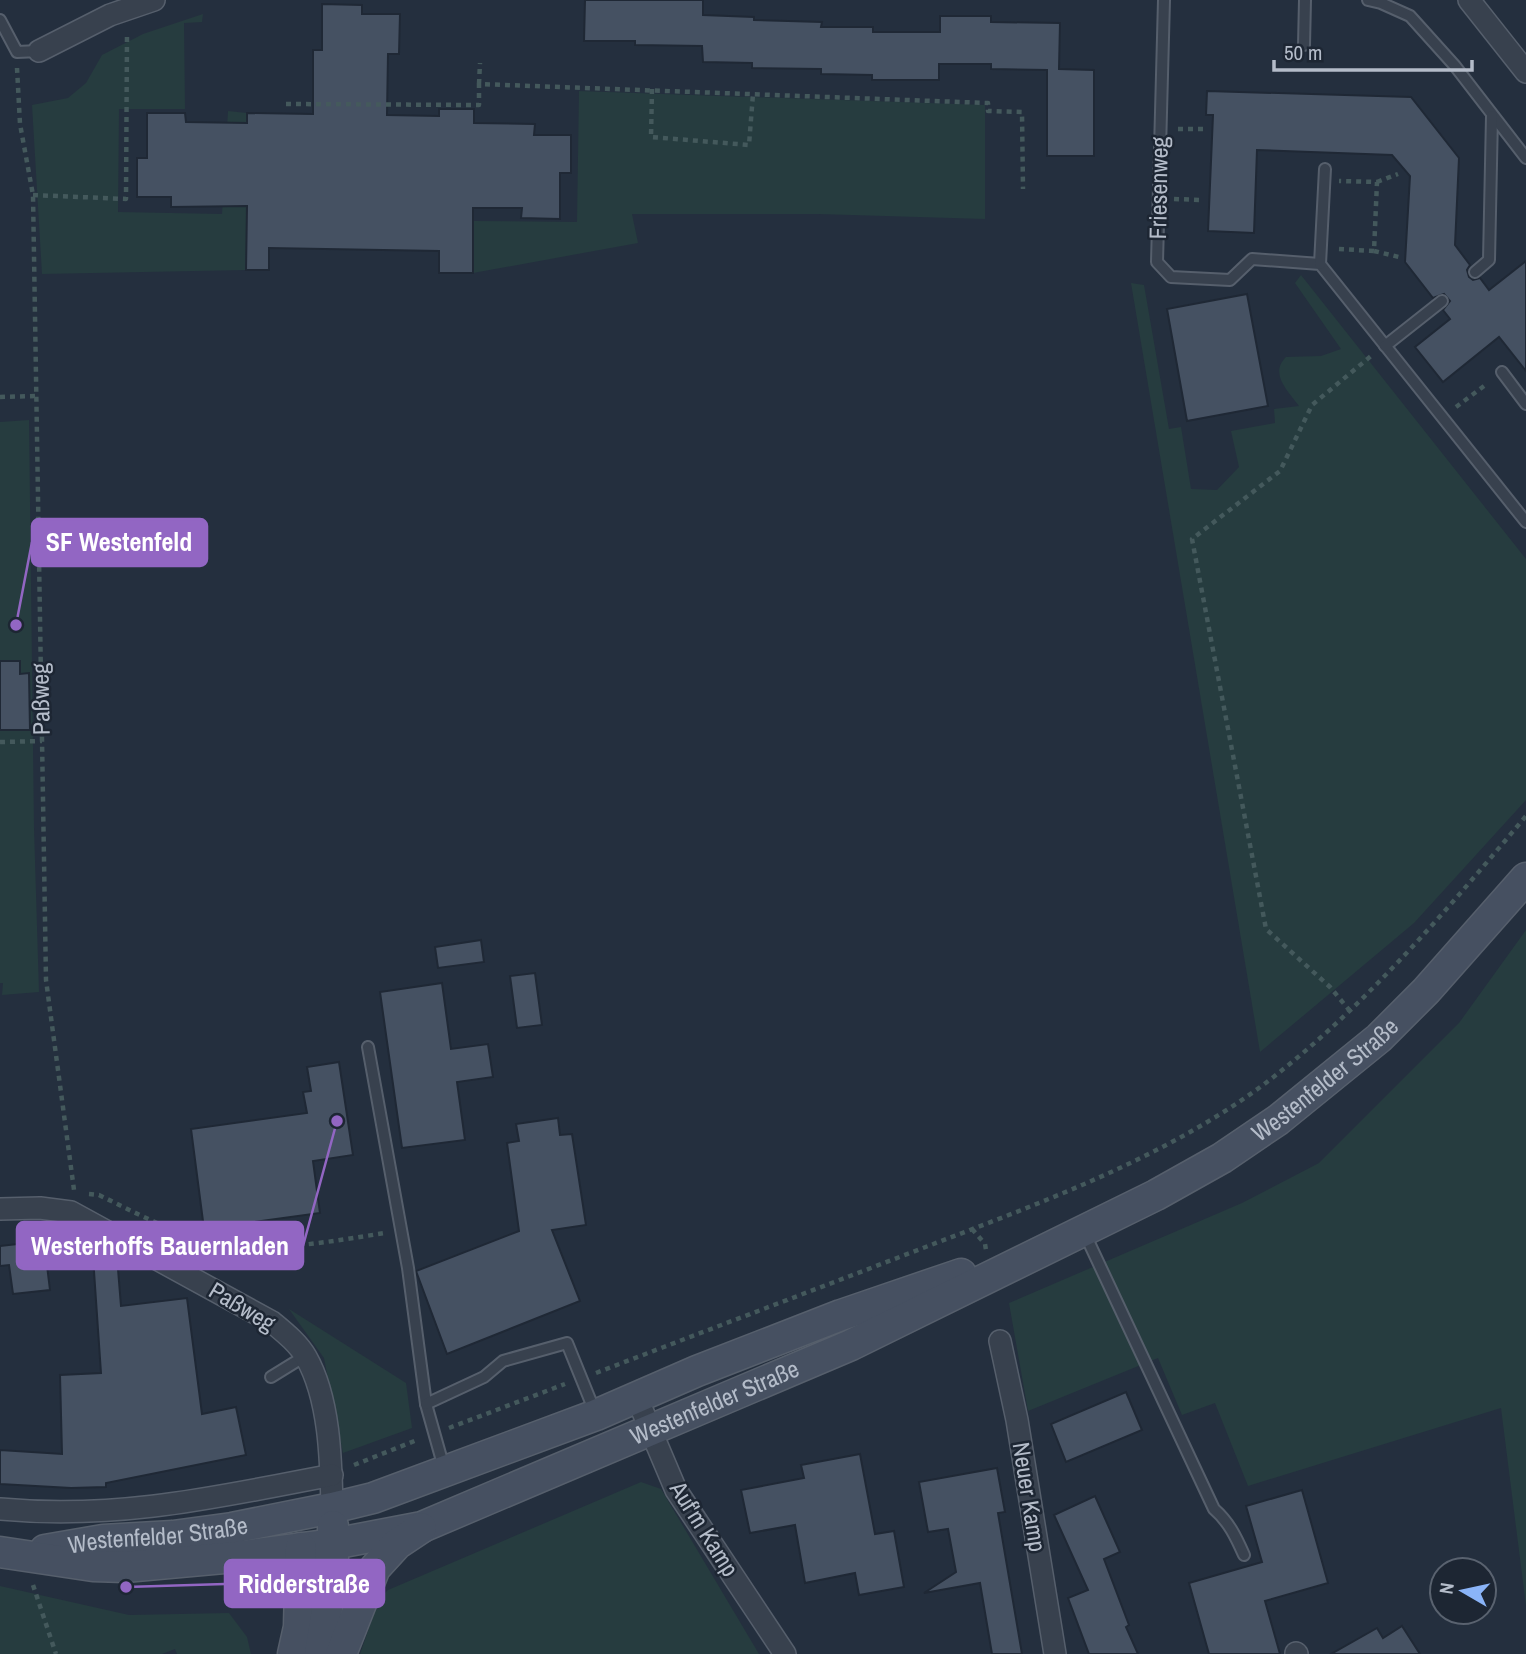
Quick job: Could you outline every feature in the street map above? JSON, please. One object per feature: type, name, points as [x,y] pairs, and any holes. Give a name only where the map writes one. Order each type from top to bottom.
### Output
[{"type":"street","points":[[39,51],[110,15],[154,0]]},
{"type":"street","points":[[1469,0],[1526,72]]},
{"type":"street","name":"Westenfelder Straße","points":[[11,1553],[93,1566],[125,1567],[235,1557],[333,1544],[422,1527],[851,1345],[1084,1232],[1222,1158],[1278,1120],[1379,1038],[1426,991],[1526,878]]},
{"type":"street","name":"Paßweg","points":[[0,1209],[40,1208],[73,1202],[272,1322],[288,1335],[306,1356],[321,1401],[330,1445],[332,1508]]},
{"type":"street","name":"Westenfelder Straße","points":[[11,1553],[103,1540],[173,1536],[232,1528],[373,1498],[596,1415],[697,1371],[841,1315],[1084,1232]]},
{"type":"street","name":"Neuer Kamp","points":[[1000,1341],[1017,1420],[1055,1654]]},
{"type":"street","name":"Auf'm Kamp","points":[[637,1398],[676,1490],[785,1654]]},
{"type":"street","points":[[0,1508],[72,1513],[171,1506],[332,1475]]},
{"type":"street","points":[[320,1654],[333,1570],[332,1508]]},
{"type":"street","points":[[293,1654],[299,1627],[301,1548],[332,1508]]},
{"type":"street","points":[[341,1654],[375,1568],[397,1545],[422,1527]]},
{"type":"lane","name":"Friesenweg","points":[[1164,0],[1157,262],[1171,276],[1230,280],[1252,260],[1320,264]]},
{"type":"lane","points":[[1304,45],[1305,0]]},
{"type":"lane","points":[[1368,0],[1410,16],[1455,66],[1526,158]]},
{"type":"lane","points":[[0,20],[17,52],[39,51]]},
{"type":"lane","points":[[1475,272],[1489,260],[1492,116]]},
{"type":"lane","points":[[1324,175],[1320,264],[1526,522]]},
{"type":"lane","points":[[1385,346],[1442,301]]},
{"type":"lane","points":[[1502,372],[1526,404]]},
{"type":"lane","points":[[368,1047],[401,1230],[426,1404],[445,1472]]},
{"type":"lane","points":[[1084,1232],[1214,1509],[1235,1534],[1244,1555]]},
{"type":"lane","points":[[426,1404],[484,1377],[503,1361],[567,1343],[596,1415]]},
{"type":"lane","points":[[271,1377],[306,1356]]},
{"type":"path","points":[[33,195],[126,198],[128,9]]},
{"type":"path","name":"Paßweg","points":[[17,52],[20,124],[33,195],[46,980],[73,1202]]},
{"type":"path","points":[[286,104],[479,104],[480,63]]},
{"type":"path","points":[[479,84],[988,103],[988,111],[1022,112],[1023,189]]},
{"type":"path","points":[[652,89],[650,138],[749,145],[753,94]]},
{"type":"path","points":[[1160,128],[1205,129]]},
{"type":"path","points":[[1324,175],[1377,182],[1398,174]]},
{"type":"path","points":[[1374,251],[1377,182]]},
{"type":"path","points":[[1158,199],[1201,200]]},
{"type":"path","points":[[1320,248],[1374,251],[1399,257]]},
{"type":"path","points":[[1350,1011],[1330,987],[1266,929],[1192,539],[1280,471],[1312,405],[1385,346]]},
{"type":"path","points":[[1464,401],[1502,372]]},
{"type":"path","points":[[0,397],[36,396]]},
{"type":"path","points":[[0,741],[42,741]]},
{"type":"path","points":[[372,1457],[972,1229],[1092,1179],[1212,1119],[1266,1083],[1350,1011],[1402,959],[1526,816]]},
{"type":"path","points":[[73,1202],[99,1195],[158,1224],[215,1243],[287,1246],[401,1230]]},
{"type":"path","points":[[972,1229],[985,1244],[989,1265]]},
{"type":"path","points":[[11,1553],[56,1654]]},
{"type":"green space","points":[[203,14],[202,22],[184,23],[185,109],[119,109],[118,212],[222,214],[228,111],[247,113],[246,270],[42,274],[32,105],[68,98],[86,83],[102,55],[143,34]]},
{"type":"green space","points":[[579,91],[985,105],[985,219],[818,214],[632,214],[638,243],[473,273],[473,221],[577,222]]},
{"type":"green space","points":[[1301,275],[1526,559],[1526,800],[1414,923],[1260,1052],[1131,283],[1144,285],[1169,429],[1181,427],[1191,489],[1217,490],[1239,467],[1231,431],[1275,423],[1274,409],[1299,406],[1280,376],[1281,363],[1286,357],[1321,356],[1341,349],[1295,283]]},
{"type":"green space","points":[[29,420],[34,828],[39,992],[2,995],[0,422]]},
{"type":"green space","points":[[1526,930],[1526,1606],[1501,1408],[1248,1486],[1215,1403],[1182,1415],[1158,1358],[1028,1411],[1009,1303],[1242,1203],[1319,1163],[1459,1023]]},
{"type":"green space","points":[[289,1309],[406,1383],[412,1428],[343,1453],[324,1358]]},
{"type":"green space","points":[[641,1482],[661,1489],[759,1654],[360,1654],[379,1599],[388,1590]]},
{"type":"green space","points":[[0,1586],[129,1615],[229,1613],[247,1637],[251,1654],[177,1654],[175,1649],[162,1654],[0,1654]]},
{"type":"building","points":[[585,0],[703,0],[703,15],[822,22],[821,27],[873,27],[873,32],[940,32],[940,16],[991,16],[991,22],[1060,23],[1059,69],[1094,70],[1094,156],[1047,156],[1047,70],[991,69],[991,64],[939,64],[939,80],[872,80],[872,75],[821,74],[821,69],[752,68],[752,63],[703,62],[702,46],[635,45],[635,41],[584,41]]},
{"type":"building","points":[[322,4],[362,5],[362,14],[400,14],[399,54],[388,54],[387,115],[439,116],[439,109],[474,109],[474,123],[535,124],[534,135],[571,135],[571,173],[560,173],[560,219],[521,218],[522,208],[473,208],[473,273],[439,273],[439,251],[269,248],[269,270],[246,270],[247,206],[171,207],[171,197],[137,197],[137,158],[147,158],[147,113],[185,113],[186,122],[247,123],[247,113],[313,114],[313,50],[322,50]]},
{"type":"building","points":[[1207,91],[1411,97],[1459,158],[1455,245],[1470,265],[1467,270],[1469,277],[1473,280],[1480,278],[1489,290],[1526,261],[1526,371],[1499,337],[1443,382],[1415,347],[1450,319],[1443,310],[1450,301],[1444,294],[1433,298],[1405,262],[1410,176],[1392,155],[1257,150],[1254,233],[1208,231],[1213,115],[1206,115]]},
{"type":"building","points":[[1247,294],[1268,406],[1187,421],[1167,309]]},
{"type":"building","points":[[0,661],[20,661],[20,674],[29,673],[30,730],[0,730]]},
{"type":"building","points":[[481,940],[484,962],[438,968],[435,947]]},
{"type":"building","points":[[535,973],[542,1025],[517,1028],[510,976]]},
{"type":"building","points":[[442,983],[451,1049],[488,1044],[493,1077],[457,1082],[465,1140],[402,1148],[380,992]]},
{"type":"building","points":[[339,1062],[353,1155],[313,1161],[320,1213],[204,1229],[191,1129],[307,1113],[303,1092],[311,1091],[307,1067]]},
{"type":"building","points":[[558,1118],[560,1135],[572,1134],[586,1225],[552,1230],[580,1301],[447,1354],[416,1271],[519,1231],[507,1143],[519,1141],[516,1124]]},
{"type":"building","points":[[44,1241],[50,1290],[13,1294],[9,1265],[0,1266],[0,1246]]},
{"type":"building","points":[[93,1257],[118,1269],[121,1306],[187,1298],[202,1414],[236,1407],[246,1455],[106,1483],[106,1487],[0,1484],[0,1450],[62,1454],[60,1375],[101,1373]]},
{"type":"building","points":[[1126,1392],[1142,1430],[1066,1462],[1051,1424]]},
{"type":"building","points":[[860,1454],[875,1534],[894,1531],[904,1587],[859,1595],[855,1573],[805,1583],[795,1525],[750,1533],[741,1490],[804,1478],[801,1465]]},
{"type":"building","points":[[997,1468],[1005,1512],[998,1513],[1022,1654],[992,1654],[980,1583],[924,1593],[956,1572],[948,1529],[928,1532],[919,1482]]},
{"type":"building","points":[[1302,1490],[1328,1583],[1265,1601],[1280,1654],[1209,1654],[1189,1583],[1262,1562],[1246,1506]]},
{"type":"building","points":[[1095,1496],[1120,1552],[1104,1559],[1129,1625],[1126,1627],[1138,1654],[1089,1654],[1068,1598],[1088,1590],[1054,1515]]},
{"type":"building","points":[[1402,1626],[1420,1654],[1331,1654],[1377,1628],[1383,1638]]},
{"type":"place","name":"SF Westenfeld","points":[[16,625]]},
{"type":"place","name":"Westerhoffs Bauernladen","points":[[337,1121]]},
{"type":"place","name":"Ridderstraße","points":[[126,1587]]}]
